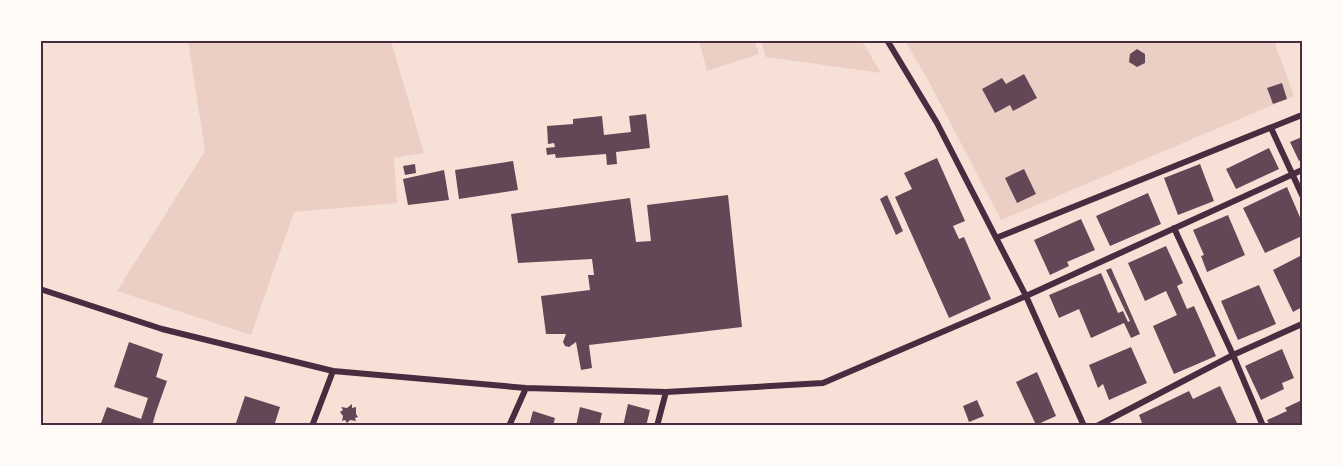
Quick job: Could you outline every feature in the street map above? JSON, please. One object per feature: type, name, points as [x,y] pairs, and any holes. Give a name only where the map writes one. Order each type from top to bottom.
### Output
[{"type":"street","points":[[887,40],[936,123],[996,238],[1026,297],[1084,426]]},
{"type":"street","points":[[996,238],[1302,115]]},
{"type":"street","points":[[1271,128],[1302,195]]},
{"type":"street","points":[[40,289],[162,329],[333,371],[526,388],[666,392],[823,383],[1026,297],[1302,170]]},
{"type":"street","points":[[1174,228],[1263,426]]},
{"type":"street","points":[[1097,426],[1233,355],[1302,324]]},
{"type":"street","points":[[312,426],[333,371]]},
{"type":"street","points":[[509,426],[526,388]]},
{"type":"street","points":[[657,426],[666,392]]},
{"type":"shaded area","points":[[188,41],[391,41],[424,153],[394,158],[397,203],[294,212],[251,335],[117,291],[205,151]]},
{"type":"shaded area","points":[[699,41],[755,41],[759,54],[707,71]]},
{"type":"shaded area","points":[[761,41],[862,41],[881,73],[766,57]]},
{"type":"shaded area","points":[[905,41],[1274,41],[1294,96],[1001,220],[928,80]]},
{"type":"building","points":[[1137,49],[1145,54],[1145,63],[1137,67],[1129,62],[1130,54]]},
{"type":"building","points":[[1024,74],[1037,98],[1013,111],[1010,105],[995,113],[982,89],[1002,78],[1006,84]]},
{"type":"building","points":[[1282,83],[1287,99],[1273,104],[1267,88]]},
{"type":"building","points":[[646,114],[650,148],[616,152],[617,164],[607,165],[606,154],[556,158],[555,154],[547,155],[546,148],[555,147],[554,143],[548,144],[547,126],[573,124],[573,119],[602,116],[604,135],[631,132],[629,116]]},
{"type":"building","points":[[1302,137],[1302,159],[1299,161],[1290,142]]},
{"type":"building","points":[[1269,148],[1279,169],[1236,189],[1226,169]]},
{"type":"building","points":[[937,158],[965,221],[953,226],[959,239],[964,237],[991,299],[949,318],[895,197],[912,189],[904,173]]},
{"type":"building","points":[[513,161],[518,190],[459,199],[455,170]]},
{"type":"building","points":[[415,164],[416,173],[405,175],[403,166]]},
{"type":"building","points":[[1200,164],[1214,201],[1178,215],[1164,178]]},
{"type":"building","points":[[1024,169],[1036,194],[1017,203],[1005,178]]},
{"type":"building","points":[[444,170],[449,200],[408,205],[403,179]]},
{"type":"building","points":[[1287,187],[1302,222],[1302,236],[1265,253],[1243,208]]},
{"type":"building","points":[[1148,193],[1161,224],[1110,246],[1096,216]]},
{"type":"building","points":[[728,195],[742,327],[589,345],[592,368],[581,370],[576,342],[569,347],[565,346],[563,342],[566,334],[546,334],[541,296],[590,290],[588,275],[594,275],[592,259],[518,263],[511,214],[630,198],[636,242],[651,241],[647,205]]},
{"type":"building","points":[[887,195],[903,231],[896,235],[880,199]]},
{"type":"building","points":[[1228,215],[1245,255],[1207,272],[1201,256],[1204,255],[1193,230]]},
{"type":"building","points":[[1081,219],[1095,250],[1067,262],[1069,266],[1050,275],[1034,240]]},
{"type":"building","points":[[1166,246],[1183,283],[1177,286],[1187,309],[1194,306],[1216,356],[1174,374],[1153,326],[1177,315],[1166,291],[1145,301],[1128,263]]},
{"type":"building","points":[[1302,255],[1302,307],[1293,312],[1273,270]]},
{"type":"building","points":[[1111,268],[1140,334],[1131,338],[1124,323],[1091,338],[1079,309],[1059,318],[1049,295],[1101,273],[1118,313],[1123,311],[1128,322],[1130,321],[1106,270]]},
{"type":"building","points":[[1259,285],[1276,324],[1238,340],[1221,301]]},
{"type":"building","points":[[129,342],[163,354],[156,377],[167,381],[152,426],[100,426],[107,407],[141,419],[148,398],[114,387]]},
{"type":"building","points":[[1131,347],[1147,383],[1109,400],[1103,384],[1098,388],[1089,365]]},
{"type":"building","points":[[1282,349],[1294,378],[1282,383],[1284,389],[1261,400],[1245,366]]},
{"type":"building","points":[[1037,372],[1056,416],[1036,425],[1016,382]]},
{"type":"building","points":[[1220,386],[1237,423],[1231,426],[1136,426],[1142,423],[1139,415],[1189,391],[1193,399]]},
{"type":"building","points":[[245,396],[280,407],[274,426],[235,426]]},
{"type":"building","points":[[977,400],[984,416],[969,422],[963,406]]},
{"type":"building","points":[[1302,400],[1302,426],[1270,426],[1267,420],[1287,411],[1285,408]]},
{"type":"building","points":[[352,404],[352,408],[356,407],[358,417],[355,418],[356,421],[350,420],[347,423],[345,420],[342,421],[341,407],[347,408]]},
{"type":"building","points":[[628,404],[650,410],[646,426],[623,426]]},
{"type":"building","points":[[580,407],[602,413],[599,426],[576,426]]},
{"type":"building","points":[[533,411],[555,418],[553,426],[529,426]]}]
